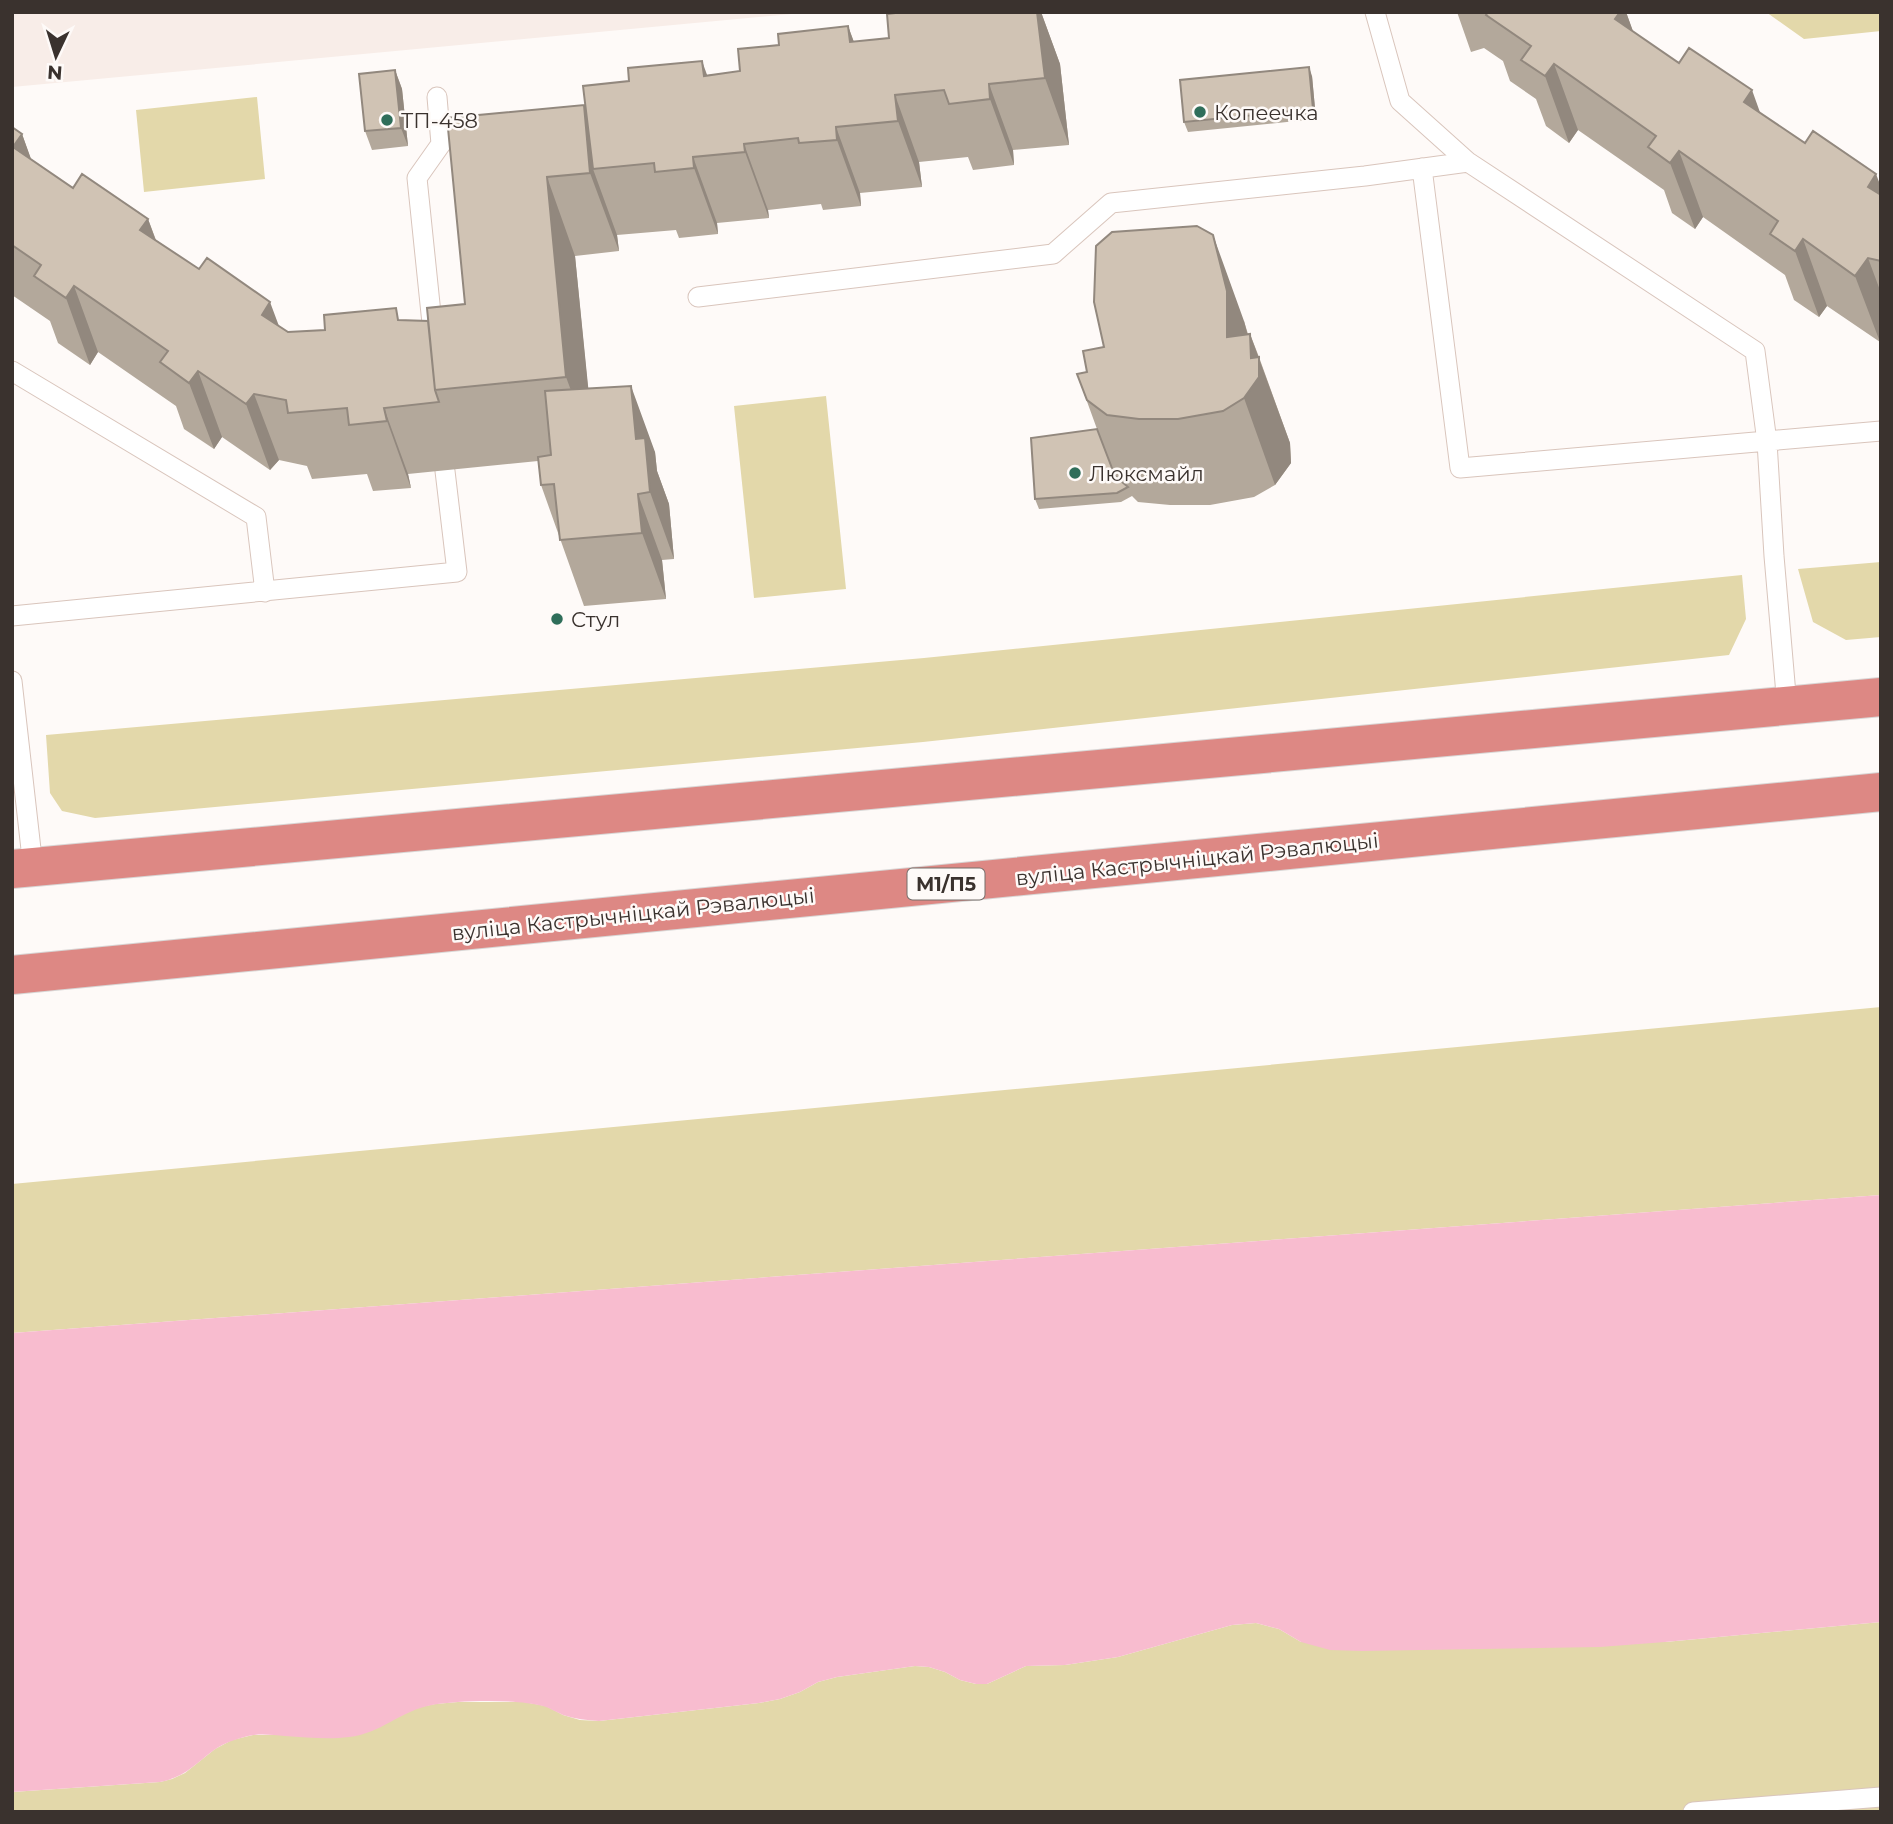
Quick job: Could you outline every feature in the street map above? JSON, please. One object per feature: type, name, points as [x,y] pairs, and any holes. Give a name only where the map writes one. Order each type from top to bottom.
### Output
[{"type":"highway","points":[[23,868],[1881,697]]},
{"type":"highway","name":"вуліца Кастрычніцкай Рэвалюцыі","points":[[12,975],[1881,792]]},
{"type":"lane","points":[[1375,12],[1400,101],[1468,162],[1755,351],[1767,442],[1787,706]]},
{"type":"lane","points":[[434,349],[417,178],[441,144],[437,97]]},
{"type":"lane","points":[[698,297],[1053,254],[1111,203],[1468,162]]},
{"type":"lane","points":[[1422,168],[1460,468],[1881,432]]},
{"type":"lane","points":[[12,371],[257,516],[265,592]]},
{"type":"lane","points":[[12,616],[457,572],[444,471]]},
{"type":"lane","points":[[12,681],[23,868]]},
{"type":"lane","points":[[1693,1812],[1881,1797]]},
{"type":"shaded area","points":[[12,12],[813,12],[12,87]]},
{"type":"shaded area","points":[[1766,12],[1881,12],[1881,31],[1804,39]]},
{"type":"shaded area","points":[[257,97],[265,179],[144,192],[136,110]]},
{"type":"shaded area","points":[[826,396],[846,589],[754,598],[734,406]]},
{"type":"shaded area","points":[[1881,562],[1881,637],[1846,640],[1813,622],[1798,569]]},
{"type":"shaded area","points":[[1742,575],[1746,619],[1729,655],[923,742],[95,818],[62,811],[50,793],[46,735],[924,658]]},
{"type":"shaded area","points":[[1881,1007],[1881,1195],[12,1333],[12,1184]]},
{"type":"shaded area","points":[[1881,1195],[1881,1622],[1600,1647],[1362,1651],[1330,1650],[1301,1642],[1279,1629],[1256,1623],[1232,1625],[1118,1657],[1065,1665],[1026,1666],[987,1684],[960,1680],[929,1667],[915,1666],[837,1677],[818,1682],[780,1699],[759,1703],[599,1721],[563,1715],[543,1706],[519,1702],[444,1703],[421,1708],[371,1731],[349,1737],[262,1734],[244,1737],[218,1748],[183,1774],[160,1782],[12,1792],[12,1333]]},
{"type":"shaded area","points":[[1881,1622],[1881,1812],[12,1812],[12,1792],[160,1782],[185,1773],[215,1749],[232,1740],[400,1716],[415,1708],[435,1704],[524,1702],[546,1706],[580,1720],[599,1721],[759,1703],[780,1699],[818,1682],[837,1677],[915,1666],[929,1667],[976,1684],[987,1684],[1026,1666],[1065,1665],[1118,1657],[1232,1625],[1256,1623],[1279,1629],[1301,1642],[1665,1642]]},
{"type":"building","points":[[1037,12],[1045,78],[989,84],[990,99],[949,104],[944,90],[895,95],[898,121],[836,127],[837,140],[799,143],[798,138],[744,144],[745,152],[693,157],[694,168],[655,172],[654,163],[593,169],[583,86],[629,81],[628,68],[702,61],[704,76],[740,71],[738,49],[779,45],[778,34],[848,26],[850,42],[889,38],[887,14]]},
{"type":"building","points":[[1488,12],[1620,12],[1615,19],[1679,63],[1689,48],[1752,90],[1744,102],[1805,143],[1813,131],[1876,174],[1868,187],[1881,195],[1881,261],[1868,258],[1855,276],[1803,239],[1795,251],[1770,234],[1778,221],[1679,151],[1670,163],[1648,147],[1656,136],[1554,64],[1545,76],[1521,60],[1531,46],[1486,15]]},
{"type":"building","points":[[1309,67],[1313,109],[1184,122],[1180,80]]},
{"type":"building","points":[[395,70],[401,128],[365,131],[359,74]]},
{"type":"building","points":[[584,105],[590,173],[547,177],[566,377],[435,390],[427,308],[465,304],[447,118]]},
{"type":"building","points":[[12,127],[22,134],[13,147],[73,188],[82,174],[148,219],[140,230],[199,269],[207,258],[270,302],[262,315],[288,332],[325,330],[324,315],[396,308],[398,320],[428,321],[435,390],[439,402],[384,408],[387,421],[349,425],[347,408],[288,413],[286,400],[254,394],[246,404],[198,371],[189,383],[160,362],[168,351],[74,286],[66,298],[34,276],[41,265],[12,245]]},
{"type":"building","points":[[1197,226],[1213,235],[1227,291],[1227,337],[1250,334],[1251,358],[1259,357],[1259,377],[1244,398],[1223,411],[1178,419],[1139,419],[1107,415],[1087,400],[1077,374],[1087,372],[1083,351],[1104,347],[1094,302],[1096,246],[1112,232]]},
{"type":"building","points":[[631,386],[636,439],[645,438],[650,492],[638,494],[642,533],[560,540],[554,484],[541,485],[538,457],[551,455],[545,391]]},
{"type":"building","name":"Люксмайл","points":[[1097,429],[1115,476],[1128,487],[1117,493],[1035,499],[1031,438]]},
{"type":"place","name":"Копеечка","points":[[1200,112]]},
{"type":"place","name":"ТП-458","points":[[387,120]]},
{"type":"place","name":"Люксмайл","points":[[1075,473]]},
{"type":"place","name":"Стул","points":[[557,619]]}]
